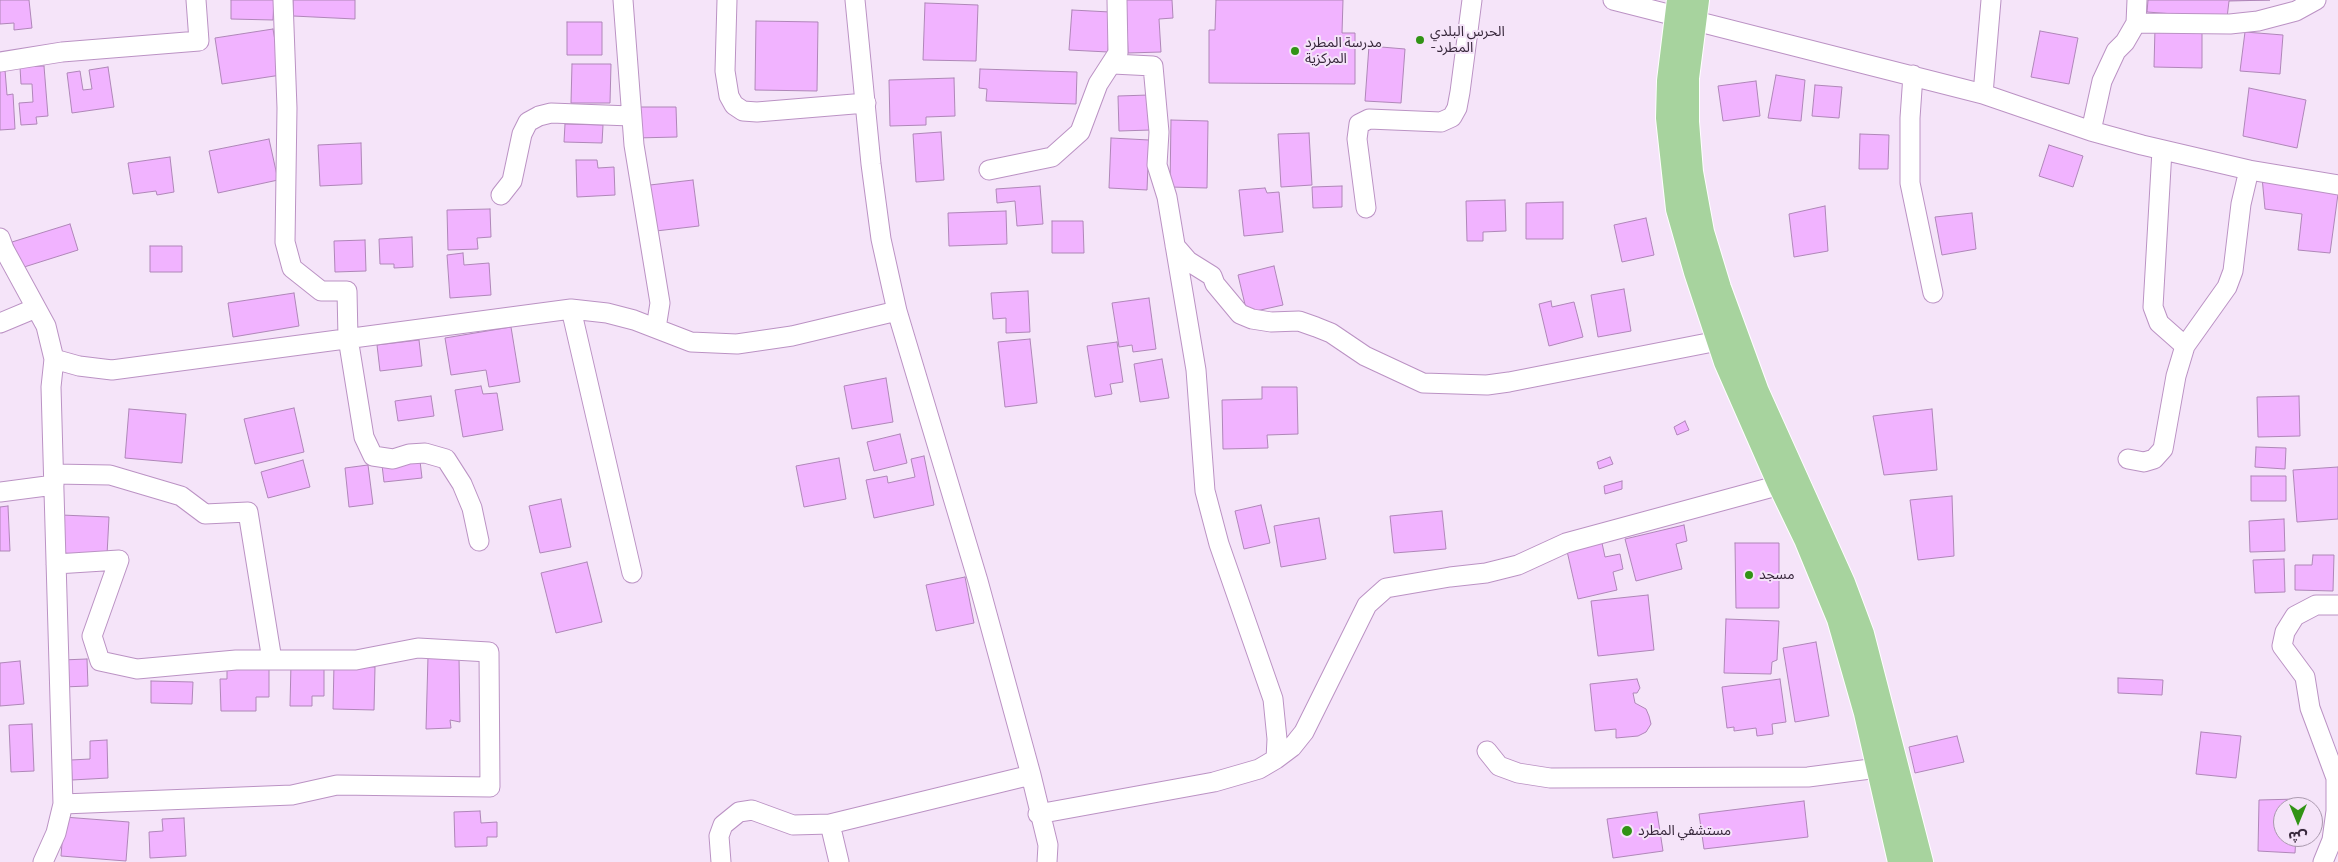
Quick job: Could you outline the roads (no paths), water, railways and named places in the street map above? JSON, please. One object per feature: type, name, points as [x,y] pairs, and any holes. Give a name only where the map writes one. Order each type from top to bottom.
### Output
[{"type":"main road","points":[[1687,9],[1669,81],[1668,118],[1678,209],[1718,340],[1780,485],[1806,539],[1839,619],[1852,660],[1900,862]]},
{"type":"main road","points":[[1687,9],[1687,122],[1691,172],[1702,232],[1719,288],[1757,392],[1817,522],[1860,627],[1877,686],[1921,862]]},
{"type":"street","points":[[0,62],[62,52],[200,41],[196,0]]},
{"type":"street","points":[[283,0],[287,108],[285,242],[292,268],[320,291],[347,291],[348,338],[364,437],[372,456],[392,459],[409,454],[425,453],[446,459],[462,484],[472,508],[479,541]]},
{"type":"street","points":[[623,0],[630,116],[658,288],[660,314],[656,328]]},
{"type":"street","points":[[727,0],[725,71],[729,96],[734,105],[743,111],[757,112],[866,103]]},
{"type":"street","points":[[855,0],[882,239],[897,311],[978,581],[1031,775],[1038,814],[1048,845],[1043,862]]},
{"type":"street","points":[[989,170],[1052,157],[1080,132],[1098,84],[1113,64],[1118,53],[1117,0]]},
{"type":"street","points":[[1366,208],[1357,127],[1361,121],[1369,120],[1441,122],[1456,113],[1472,0]]},
{"type":"street","points":[[1613,0],[1687,9],[1983,94],[2091,131],[2162,150],[2248,170],[2338,185]]},
{"type":"street","points":[[1983,94],[1991,0]]},
{"type":"street","points":[[2091,131],[2102,82],[2116,51],[2125,42],[2136,22],[2137,0]]},
{"type":"street","points":[[2136,22],[2230,24],[2258,21],[2296,11],[2316,0]]},
{"type":"street","points":[[1113,64],[1153,66],[1159,132],[1157,165],[1166,197],[1196,370],[1205,491],[1219,544],[1273,699],[1277,739],[1276,759]]},
{"type":"street","points":[[1913,75],[1910,118],[1910,183],[1933,293]]},
{"type":"street","points":[[501,195],[512,181],[522,134],[528,122],[539,116],[552,113],[630,116]]},
{"type":"street","points":[[2162,150],[2153,307],[2159,323],[2185,346]]},
{"type":"street","points":[[2128,459],[2144,462],[2159,455],[2168,427],[2176,376],[2185,346],[2227,287],[2233,270],[2248,170]]},
{"type":"street","points":[[0,238],[46,326],[54,359],[51,387],[62,804],[56,834],[44,862]]},
{"type":"street","points":[[1175,246],[1188,261],[1212,276],[1215,284],[1240,314],[1252,319],[1271,322],[1299,321],[1316,327],[1330,333],[1365,356],[1423,383],[1487,385],[1509,382],[1718,340]]},
{"type":"street","points":[[0,323],[36,308]]},
{"type":"street","points":[[571,309],[632,573]]},
{"type":"street","points":[[54,359],[112,370],[571,309],[607,313],[656,328],[692,342],[737,344],[792,336],[897,311]]},
{"type":"street","points":[[0,492],[54,479],[110,475],[181,496],[205,514],[248,512],[272,660]]},
{"type":"street","points":[[1038,814],[1214,782],[1259,769],[1276,759],[1292,747],[1304,732],[1367,605],[1386,588],[1450,576],[1486,573],[1518,565],[1566,543],[1780,485]]},
{"type":"street","points":[[56,564],[119,560],[92,636],[100,661],[137,669],[236,660],[356,660],[418,648],[488,652],[490,787],[337,785],[292,795],[62,804]]},
{"type":"street","points":[[2323,862],[2332,840],[2336,811],[2336,778],[2310,708],[2305,677],[2282,646],[2285,632],[2294,616],[2316,605],[2338,605]]},
{"type":"street","points":[[1487,751],[1499,766],[1518,773],[1550,778],[1808,777],[1878,768]]},
{"type":"street","points":[[721,862],[719,836],[722,825],[740,812],[752,810],[793,825],[830,824],[1031,775]]},
{"type":"street","points":[[830,824],[839,862]]},
{"type":"place","name":"الحرس البلدي -المطرد","points":[[1420,40]]},
{"type":"place","name":"مدرسة المطرد المركزية","points":[[1295,51]]},
{"type":"place","name":"مسجد","points":[[1749,575]]},
{"type":"place","name":"مستشفي المطرد","points":[[1627,831]]}]
